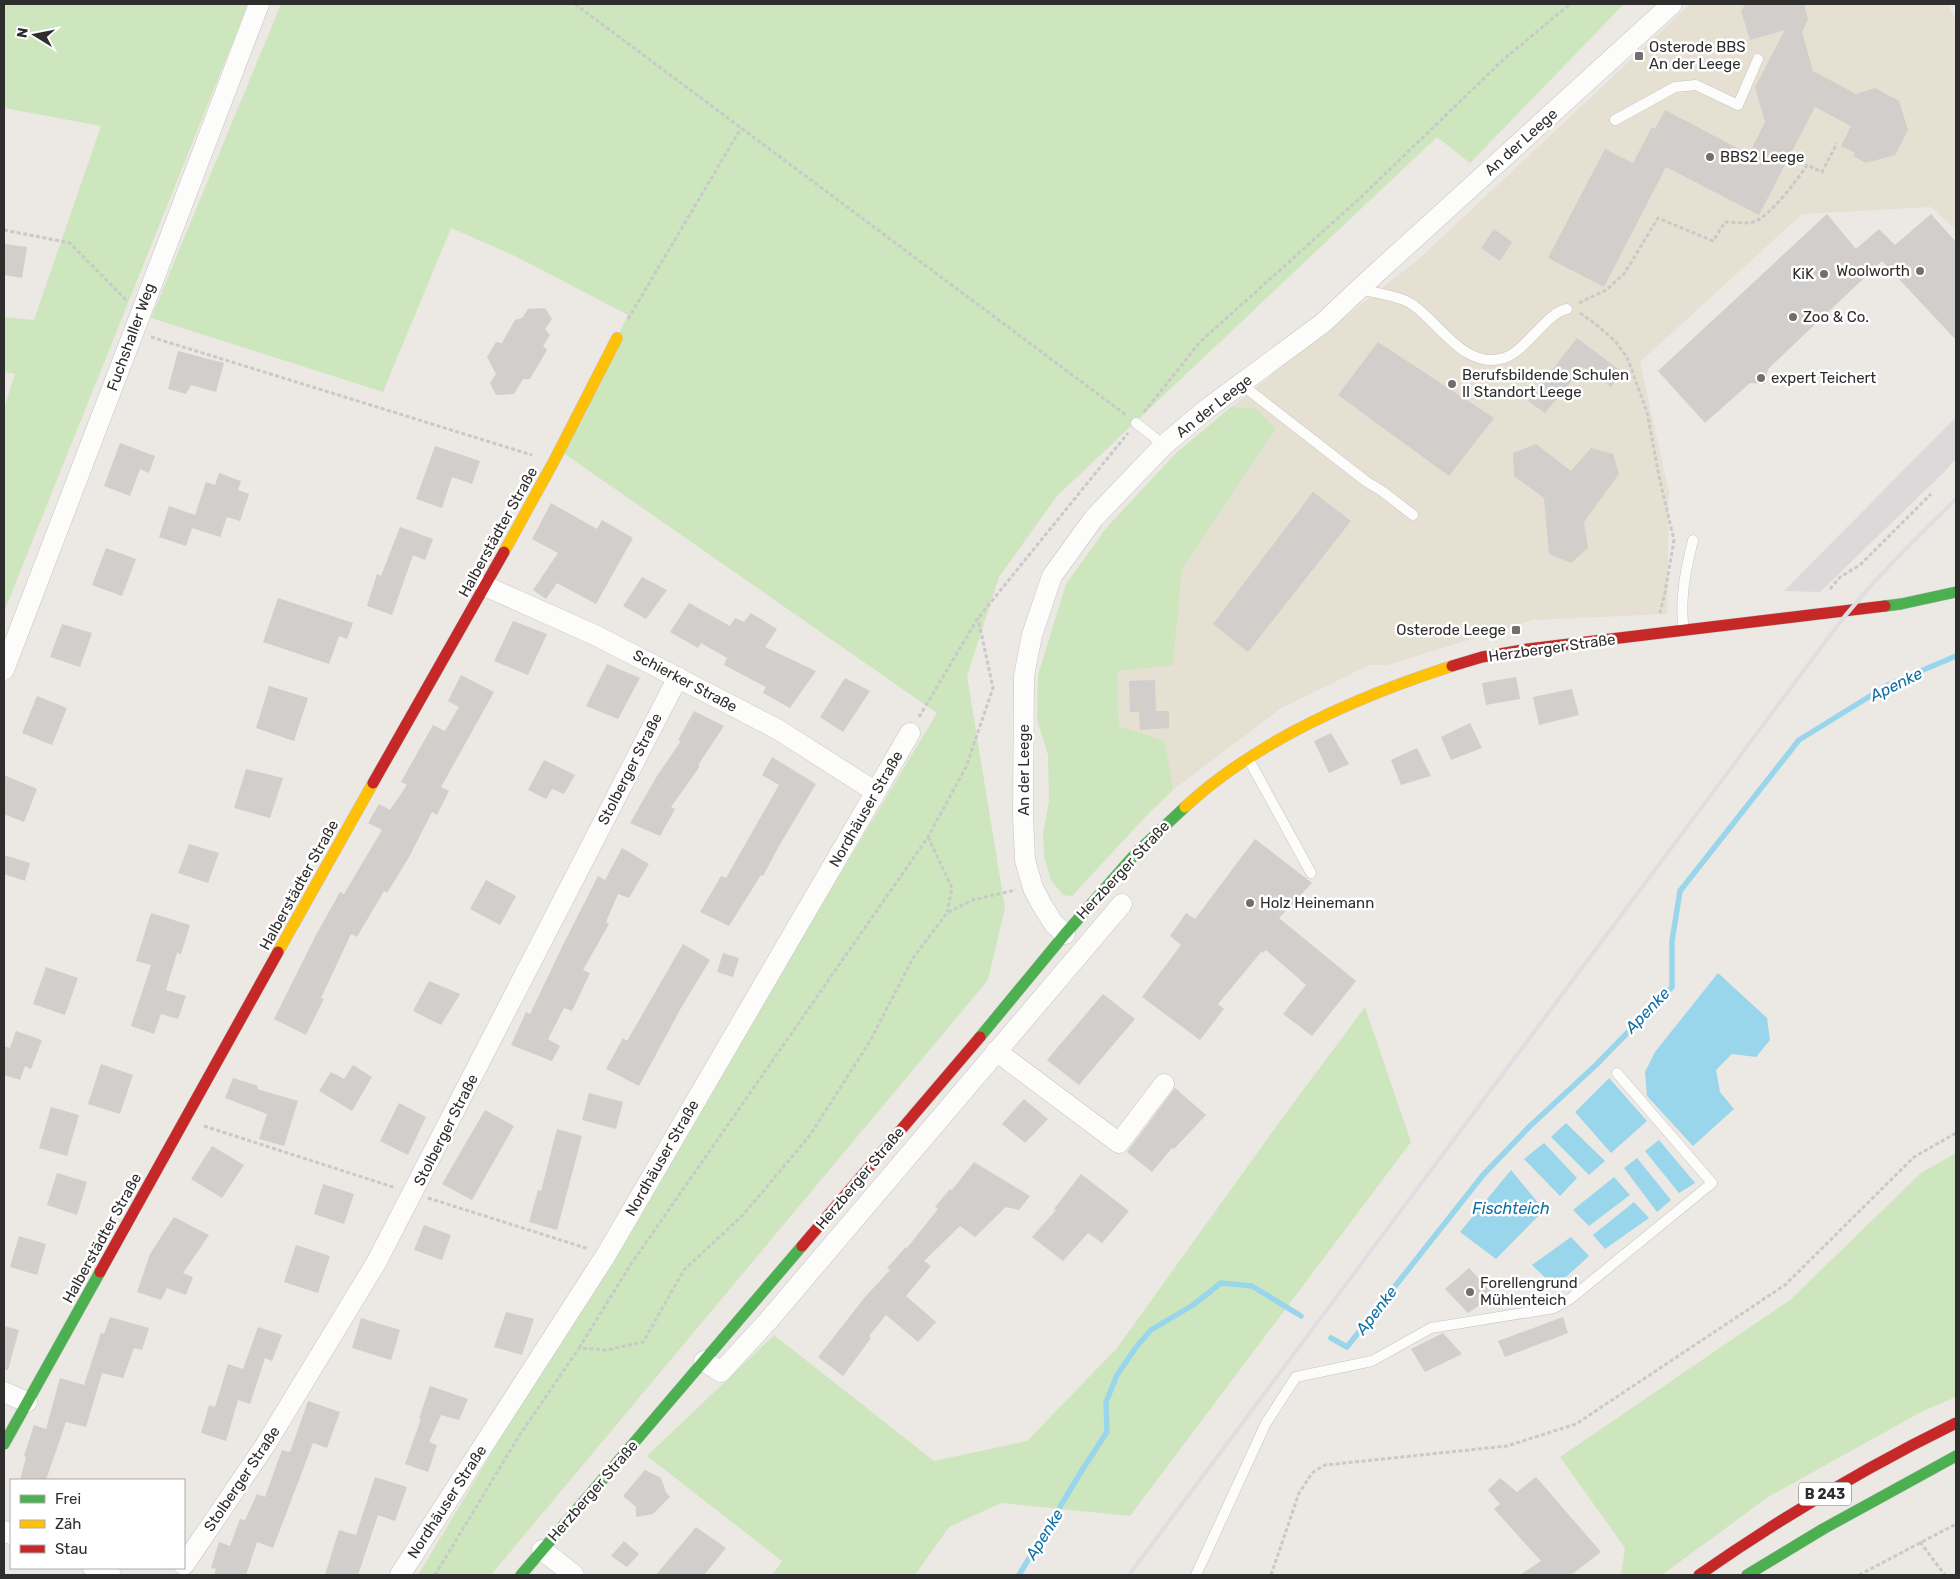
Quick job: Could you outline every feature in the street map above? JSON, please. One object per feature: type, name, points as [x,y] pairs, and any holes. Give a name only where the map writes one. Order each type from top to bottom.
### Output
[{"type":"main road","name":"Halberstädter Straße","points":[[4,1444],[328,862],[554,462],[617,338]]},
{"type":"main road","name":"Herzberger Straße","points":[[521,1575],[983,1034],[1065,934],[1137,852],[1196,797],[1248,759],[1312,722],[1361,699],[1422,676],[1482,657],[1528,649],[1684,632],[1850,609],[1901,604],[1956,592]]},
{"type":"main road","name":"B 243","points":[[1699,1575],[1792,1512],[1921,1439],[1956,1423]]},
{"type":"main road","name":"B 243","points":[[1747,1575],[1823,1529],[1956,1456]]},
{"type":"street","name":"Fuchshaller Weg","points":[[4,670],[84,466],[140,311],[259,4]]},
{"type":"street","name":"An der Leege","points":[[1065,934],[1054,924],[1042,905],[1033,888],[1025,860],[1024,676],[1032,635],[1052,576],[1094,518],[1164,445],[1208,408],[1323,323],[1672,4]]},
{"type":"street","name":"Schierker Straße","points":[[485,586],[597,636],[777,729],[876,792]]},
{"type":"street","name":"Stolberger Straße","points":[[185,1563],[266,1444],[376,1263],[678,677]]},
{"type":"street","name":"Nordhäuser Straße","points":[[400,1575],[606,1255],[910,733]]},
{"type":"street","name":"Herzberger Straße","points":[[704,1361],[721,1372],[768,1321],[1122,904]]},
{"type":"street","points":[[996,1051],[1120,1143],[1164,1084]]},
{"type":"street","points":[[4,1392],[27,1402]]},
{"type":"street","points":[[542,1550],[574,1575]]},
{"type":"street","points":[[96,1569],[111,1575]]},
{"type":"lane","points":[[1615,120],[1675,87],[1696,85],[1738,105],[1758,59]]},
{"type":"lane","points":[[1359,289],[1410,302],[1448,338],[1475,357],[1491,360],[1506,357],[1522,346],[1559,312],[1567,309]]},
{"type":"lane","points":[[1241,384],[1367,482],[1413,515]]},
{"type":"lane","points":[[1136,423],[1164,445]]},
{"type":"lane","points":[[1684,632],[1682,608],[1687,563],[1693,540]]},
{"type":"lane","points":[[1248,759],[1311,873]]},
{"type":"lane","points":[[1196,1575],[1266,1424],[1296,1377],[1372,1361],[1431,1328],[1554,1308],[1570,1299],[1712,1183],[1617,1073]]},
{"type":"path","points":[[575,4],[1136,423]]},
{"type":"path","points":[[910,733],[978,618],[1200,342],[1359,199],[1503,60],[1570,4]]},
{"type":"path","points":[[617,338],[741,128]]},
{"type":"path","points":[[1567,309],[1606,290],[1624,274],[1658,218],[1713,242],[1725,222],[1752,223],[1760,220],[1777,204],[1807,165],[1822,172],[1837,143]]},
{"type":"path","points":[[4,230],[70,243],[131,305],[140,311]]},
{"type":"path","points":[[1567,309],[1580,314],[1615,341],[1627,357],[1647,412],[1660,481],[1674,540],[1659,616]]},
{"type":"path","points":[[133,332],[554,462]]},
{"type":"path","points":[[1824,595],[1840,577],[1860,565],[1931,494]]},
{"type":"path","points":[[435,1575],[519,1436],[580,1348],[631,1264],[928,837],[966,767],[993,688],[978,618]]},
{"type":"path","points":[[580,1348],[607,1350],[643,1342],[684,1270],[743,1215],[810,1135],[869,1043],[913,958],[947,912],[952,888],[928,837]]},
{"type":"path","points":[[947,912],[972,900],[1033,888]]},
{"type":"path","points":[[1271,1575],[1299,1493],[1312,1473],[1326,1465],[1507,1446],[1576,1424],[1785,1285],[1914,1157],[1956,1134]]},
{"type":"path","points":[[1859,1575],[1956,1524]]},
{"type":"path","points":[[1920,1542],[1945,1575]]},
{"type":"shaded area","name":"Berufsbildende Schulen II Standort Leege","points":[[1690,4],[1948,4],[1956,20],[1956,230],[1931,207],[1802,214],[1640,362],[1669,492],[1667,614],[1533,620],[1387,665],[1369,665],[1280,709],[1173,790],[1165,741],[1119,726],[1117,670],[1173,664],[1182,570],[1276,430],[1255,408],[1231,407],[1420,258]]},
{"type":"shaded area","points":[[1956,417],[1956,459],[1942,474],[1820,592],[1784,591]]},
{"type":"green space","points":[[4,4],[248,4],[4,612],[4,408],[15,374],[4,372],[4,317],[34,320],[101,126],[4,108]]},
{"type":"green space","points":[[281,4],[1624,4],[1470,163],[1437,137],[1057,496],[999,577],[967,676],[1005,908],[988,980],[491,1575],[418,1575],[937,713],[562,452],[628,315],[515,256],[451,228],[383,392],[151,318]]},
{"type":"green space","points":[[1231,407],[1255,408],[1276,429],[1182,570],[1173,665],[1117,671],[1119,726],[1165,741],[1173,790],[1148,814],[1072,896],[1063,895],[1051,880],[1044,856],[1043,834],[1049,801],[1048,755],[1037,720],[1038,675],[1066,584],[1107,527],[1175,454]]},
{"type":"green space","points":[[1365,1007],[1411,1142],[1130,1516],[1001,1503],[949,1527],[915,1575],[772,1575],[782,1561],[647,1456],[774,1335],[934,1461],[1027,1441],[1117,1348],[1283,1117]]},
{"type":"green space","points":[[1956,1153],[1956,1397],[1923,1411],[1768,1497],[1662,1575],[1621,1575],[1625,1548],[1560,1457],[1790,1300],[1921,1173]]},
{"type":"water","points":[[1718,973],[1767,1018],[1770,1040],[1756,1057],[1732,1054],[1716,1070],[1720,1092],[1734,1109],[1693,1146],[1647,1096],[1645,1072],[1655,1052]]},
{"type":"water","points":[[1609,1078],[1647,1121],[1611,1153],[1575,1112]]},
{"type":"water","name":"Fischteich","points":[[1566,1123],[1605,1161],[1589,1175],[1551,1137]]},
{"type":"water","points":[[1659,1140],[1695,1183],[1679,1193],[1645,1151]]},
{"type":"water","name":"Fischteich","points":[[1544,1143],[1577,1178],[1560,1196],[1524,1159]]},
{"type":"water","points":[[1637,1158],[1671,1200],[1657,1212],[1624,1168]]},
{"type":"water","name":"Fischteich","points":[[1511,1170],[1544,1210],[1496,1259],[1460,1232]]},
{"type":"water","name":"Fischteich","points":[[1614,1177],[1630,1195],[1589,1226],[1573,1210]]},
{"type":"water","points":[[1634,1202],[1649,1218],[1605,1249],[1593,1235]]},
{"type":"water","name":"Fischteich","points":[[1571,1237],[1589,1256],[1555,1287],[1532,1265]]},
{"type":"building","points":[[1745,4],[1804,4],[1808,19],[1802,32],[1813,71],[1856,94],[1875,88],[1899,101],[1908,130],[1895,155],[1866,163],[1853,156],[1855,153],[1841,146],[1851,126],[1815,107],[1759,215],[1666,167],[1604,287],[1548,258],[1605,149],[1633,163],[1652,127],[1655,129],[1665,110],[1749,154],[1765,122],[1755,87],[1785,30],[1750,40],[1741,11]]},
{"type":"building","points":[[1827,214],[1856,249],[1879,229],[1895,245],[1931,214],[1956,242],[1956,340],[1882,261],[1768,369],[1765,384],[1750,383],[1705,423],[1658,371]]},
{"type":"building","points":[[1494,229],[1512,242],[1500,261],[1481,248]]},
{"type":"building","points":[[4,244],[27,247],[22,278],[4,275]]},
{"type":"building","points":[[545,308],[552,319],[545,329],[550,335],[543,346],[547,350],[530,379],[523,379],[514,394],[496,395],[490,383],[496,374],[487,357],[496,342],[502,343],[515,320],[522,318],[528,309]]},
{"type":"building","points":[[1577,338],[1622,372],[1611,387],[1583,367],[1545,413],[1528,401]]},
{"type":"building","points":[[1378,342],[1494,418],[1449,476],[1338,395]]},
{"type":"building","points":[[178,351],[224,363],[216,392],[191,385],[186,394],[168,389]]},
{"type":"building","points":[[120,443],[155,456],[149,473],[140,469],[130,496],[104,486]]},
{"type":"building","points":[[1536,444],[1571,471],[1591,448],[1613,454],[1619,474],[1584,522],[1588,548],[1571,563],[1549,554],[1544,498],[1514,476],[1513,453]]},
{"type":"building","points":[[435,446],[480,461],[472,484],[452,477],[442,508],[416,499]]},
{"type":"building","points":[[219,473],[241,481],[238,490],[249,494],[240,521],[227,517],[220,537],[192,528],[186,546],[159,537],[169,506],[195,515],[206,482],[215,485]]},
{"type":"building","points":[[1313,492],[1351,521],[1248,652],[1213,624]]},
{"type":"building","points":[[551,503],[597,529],[602,520],[633,538],[596,604],[557,583],[546,599],[533,590],[558,553],[532,539]]},
{"type":"building","points":[[400,527],[433,539],[425,560],[413,555],[392,615],[367,606],[377,574],[381,576]]},
{"type":"building","points":[[106,548],[136,559],[122,596],[92,585]]},
{"type":"building","points":[[642,577],[667,590],[646,619],[623,606]]},
{"type":"building","points":[[278,598],[353,623],[347,639],[339,636],[329,664],[263,642]]},
{"type":"building","points":[[689,603],[730,626],[735,618],[744,622],[751,613],[777,629],[765,647],[816,671],[790,708],[763,693],[766,687],[724,665],[727,658],[701,643],[698,648],[670,632]]},
{"type":"building","points":[[513,621],[547,634],[528,675],[494,661]]},
{"type":"building","points":[[62,624],[92,633],[80,667],[50,657]]},
{"type":"building","points":[[607,664],[640,678],[618,719],[586,706]]},
{"type":"building","points":[[461,675],[494,692],[441,787],[449,791],[437,815],[432,812],[409,857],[387,893],[384,891],[357,937],[351,934],[321,998],[324,999],[306,1035],[274,1019],[340,892],[344,894],[382,830],[368,823],[379,804],[390,810],[407,785],[401,782],[433,725],[445,731],[459,707],[448,701]]},
{"type":"building","points":[[1516,677],[1520,699],[1486,705],[1482,683]]},
{"type":"building","points":[[845,678],[870,691],[843,732],[820,717]]},
{"type":"building","points":[[1155,680],[1156,711],[1169,711],[1169,728],[1140,730],[1139,712],[1130,712],[1129,681]]},
{"type":"building","points":[[269,686],[308,698],[294,741],[256,728]]},
{"type":"building","points":[[1572,689],[1579,715],[1539,725],[1533,697]]},
{"type":"building","points":[[37,696],[67,708],[52,745],[22,733]]},
{"type":"building","points":[[694,711],[724,726],[698,765],[700,766],[671,807],[675,809],[660,836],[630,823],[657,776],[681,741],[678,740]]},
{"type":"building","points":[[1470,723],[1482,748],[1451,760],[1441,737]]},
{"type":"building","points":[[1331,733],[1349,764],[1329,773],[1314,741]]},
{"type":"building","points":[[1417,748],[1431,776],[1401,785],[1391,760]]},
{"type":"building","points":[[772,757],[816,784],[763,876],[761,875],[729,926],[700,912],[721,876],[726,878],[779,785],[762,775]]},
{"type":"building","points":[[544,760],[575,775],[564,794],[552,789],[546,799],[528,790]]},
{"type":"building","points":[[246,769],[283,778],[270,818],[234,808]]},
{"type":"building","points":[[4,775],[37,789],[24,822],[4,814]]},
{"type":"building","points":[[1255,839],[1312,883],[1279,918],[1356,981],[1312,1036],[1283,1014],[1306,985],[1266,950],[1263,953],[1262,951],[1218,1004],[1224,1009],[1200,1040],[1142,997],[1181,945],[1170,936],[1186,913],[1195,919]]},
{"type":"building","points":[[189,844],[219,853],[208,883],[178,873]]},
{"type":"building","points":[[622,848],[649,864],[629,898],[618,894],[606,922],[609,924],[583,970],[590,973],[572,1011],[564,1008],[548,1039],[560,1046],[552,1061],[511,1045],[526,1012],[530,1014],[598,876],[605,880]]},
{"type":"building","points":[[4,855],[30,863],[25,881],[4,874]]},
{"type":"building","points":[[486,880],[516,896],[500,925],[470,909]]},
{"type":"building","points":[[151,913],[190,925],[181,954],[177,953],[166,990],[186,996],[178,1019],[161,1014],[154,1034],[131,1026],[151,965],[136,961]]},
{"type":"building","points":[[683,944],[710,960],[681,1008],[639,1086],[606,1069],[623,1038],[627,1041]]},
{"type":"building","points":[[723,953],[739,958],[733,977],[717,972]]},
{"type":"building","points":[[46,967],[78,978],[65,1015],[33,1004]]},
{"type":"building","points":[[429,981],[460,994],[441,1025],[413,1011]]},
{"type":"building","points":[[1103,994],[1135,1019],[1079,1085],[1047,1060]]},
{"type":"building","points":[[16,1031],[42,1040],[31,1069],[25,1066],[20,1080],[4,1075],[4,1046],[10,1048]]},
{"type":"building","points":[[101,1064],[133,1075],[120,1114],[88,1104]]},
{"type":"building","points":[[353,1065],[372,1077],[352,1111],[319,1091],[331,1072],[344,1079]]},
{"type":"building","points":[[233,1078],[258,1086],[257,1089],[298,1101],[284,1146],[259,1139],[267,1114],[225,1098]]},
{"type":"building","points":[[1175,1088],[1206,1115],[1174,1149],[1172,1148],[1152,1172],[1127,1152]]},
{"type":"building","points":[[589,1093],[623,1102],[616,1129],[582,1120]]},
{"type":"building","points":[[1024,1099],[1048,1119],[1025,1143],[1002,1124]]},
{"type":"building","points":[[399,1103],[426,1117],[408,1155],[380,1141]]},
{"type":"building","points":[[51,1107],[79,1115],[67,1156],[39,1148]]},
{"type":"building","points":[[485,1110],[514,1126],[472,1200],[442,1184]]},
{"type":"building","points":[[557,1129],[582,1136],[557,1230],[529,1222],[538,1190],[541,1191]]},
{"type":"building","points":[[212,1146],[244,1165],[222,1198],[191,1179]]},
{"type":"building","points":[[974,1162],[1030,1196],[1019,1210],[1006,1207],[975,1237],[960,1226],[924,1261],[931,1266],[906,1296],[936,1322],[918,1342],[886,1315],[869,1336],[871,1338],[843,1376],[818,1357],[865,1297],[890,1270],[887,1268],[907,1248],[938,1209],[935,1207],[950,1189],[952,1190]]},
{"type":"building","points":[[57,1173],[87,1182],[77,1215],[47,1205]]},
{"type":"building","points":[[1081,1174],[1129,1211],[1102,1243],[1088,1233],[1063,1261],[1032,1237],[1056,1210],[1054,1209]]},
{"type":"building","points":[[323,1184],[354,1194],[344,1224],[314,1214]]},
{"type":"building","points":[[174,1217],[209,1235],[183,1273],[193,1277],[186,1295],[167,1288],[161,1300],[137,1292],[150,1254]]},
{"type":"building","points":[[424,1225],[451,1235],[442,1260],[414,1250]]},
{"type":"building","points":[[19,1236],[46,1244],[37,1275],[10,1267]]},
{"type":"building","points":[[296,1245],[330,1256],[318,1293],[284,1282]]},
{"type":"building","name":"Forellengrund Mühlenteich","points":[[1469,1268],[1494,1295],[1468,1313],[1445,1289]]},
{"type":"building","points":[[506,1312],[534,1319],[522,1355],[494,1347]]},
{"type":"building","points":[[110,1317],[149,1328],[142,1350],[134,1348],[123,1378],[102,1373],[86,1427],[66,1422],[46,1479],[20,1479],[26,1457],[24,1456],[34,1425],[46,1429],[60,1378],[84,1385],[101,1333],[104,1334]]},
{"type":"building","points":[[1563,1317],[1568,1333],[1505,1357],[1498,1341]]},
{"type":"building","points":[[361,1318],[400,1330],[391,1360],[352,1348]]},
{"type":"building","points":[[4,1326],[19,1330],[8,1370],[4,1370]]},
{"type":"building","points":[[258,1327],[282,1335],[272,1361],[265,1358],[250,1404],[238,1400],[226,1441],[201,1433],[209,1405],[215,1407],[228,1364],[243,1369]]},
{"type":"building","points":[[1443,1333],[1462,1354],[1425,1372],[1411,1349]]},
{"type":"building","points":[[430,1386],[468,1399],[459,1420],[441,1415],[429,1442],[437,1445],[428,1472],[405,1464],[421,1419],[419,1419]]},
{"type":"building","points":[[308,1401],[340,1412],[327,1448],[313,1443],[273,1548],[257,1542],[246,1575],[214,1575],[216,1569],[211,1568],[219,1542],[230,1546],[240,1519],[245,1520],[257,1494],[265,1497],[282,1450],[290,1452]]},
{"type":"building","points":[[645,1470],[661,1478],[670,1497],[653,1514],[636,1517],[636,1507],[623,1496]]},
{"type":"building","points":[[375,1477],[407,1487],[395,1521],[378,1515],[358,1575],[325,1575],[339,1530],[356,1535]]},
{"type":"building","points":[[1536,1477],[1601,1552],[1571,1575],[1520,1575],[1541,1561],[1494,1509],[1500,1504],[1488,1490],[1500,1478],[1517,1492]]},
{"type":"building","points":[[696,1527],[726,1548],[704,1575],[656,1575]]},
{"type":"building","points":[[624,1541],[639,1554],[627,1567],[611,1556]]},
{"type":"waterway","name":"Apenke","points":[[1331,1338],[1347,1347],[1483,1175],[1530,1126],[1596,1065],[1672,987],[1672,941],[1680,891],[1799,740],[1888,685],[1956,656]]},
{"type":"waterway","name":"Apenke","points":[[1019,1575],[1107,1432],[1106,1402],[1117,1375],[1137,1346],[1151,1330],[1193,1305],[1221,1283],[1252,1286],[1301,1316]]},
{"type":"railway","points":[[1129,1575],[1834,630],[1877,579],[1956,499]]},
{"type":"traffic: fast","points":[[1885,606],[1956,592]]},
{"type":"traffic: fast","points":[[980,1037],[1065,934],[1137,852],[1185,807]]},
{"type":"traffic: fast","points":[[521,1575],[802,1246]]},
{"type":"traffic: fast","points":[[4,1444],[100,1272]]},
{"type":"traffic: fast","points":[[1747,1575],[1823,1529],[1956,1456]]},
{"type":"traffic: slow","points":[[504,552],[554,461],[617,338]]},
{"type":"traffic: slow","points":[[1185,807],[1213,783],[1244,761],[1311,723],[1381,691],[1452,666]]},
{"type":"traffic: slow","points":[[278,952],[373,783]]},
{"type":"traffic: jam","points":[[373,783],[504,552]]},
{"type":"traffic: jam","points":[[1452,666],[1482,657],[1528,649],[1885,606]]},
{"type":"traffic: jam","points":[[100,1272],[278,952]]},
{"type":"traffic: jam","points":[[802,1246],[980,1037]]},
{"type":"traffic: jam","points":[[1699,1575],[1761,1533],[1824,1494],[1889,1457],[1956,1423]]},
{"type":"place","name":"Osterode BBS An der Leege","points":[[1639,56]]},
{"type":"place","name":"BBS2 Leege","points":[[1710,157]]},
{"type":"place","name":"Woolworth","points":[[1920,271]]},
{"type":"place","name":"KiK","points":[[1824,274]]},
{"type":"place","name":"Zoo & Co.","points":[[1793,317]]},
{"type":"place","name":"expert Teichert","points":[[1761,378]]},
{"type":"place","name":"Berufsbildende Schulen II Standort Leege","points":[[1452,384]]},
{"type":"place","name":"Osterode Leege","points":[[1516,630]]},
{"type":"place","name":"Holz Heinemann","points":[[1250,903]]},
{"type":"place","name":"Forellengrund Mühlenteich","points":[[1470,1292]]}]
